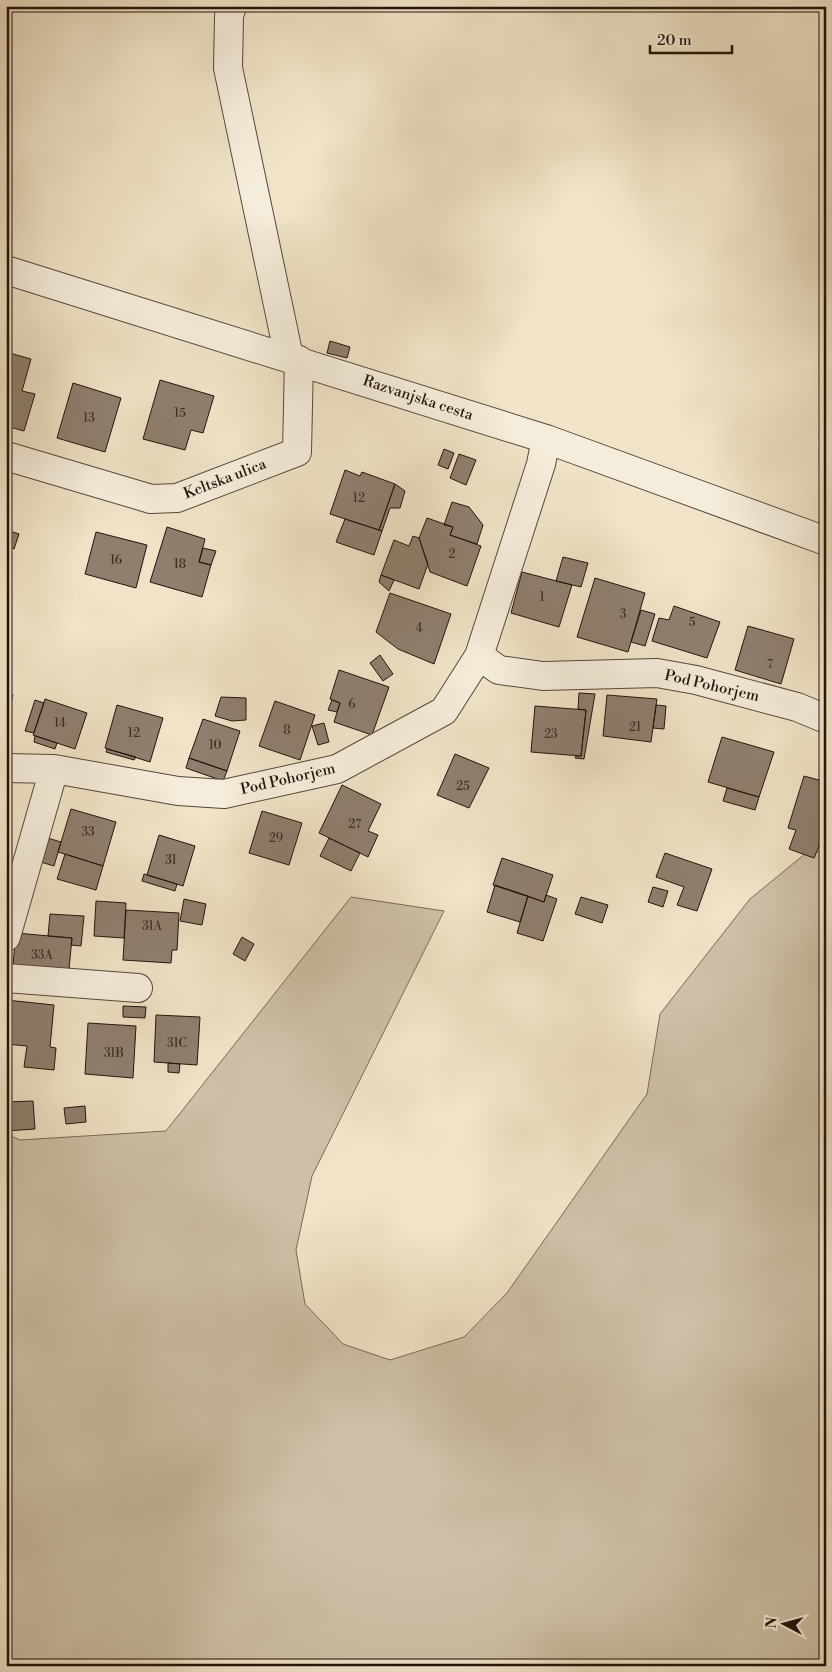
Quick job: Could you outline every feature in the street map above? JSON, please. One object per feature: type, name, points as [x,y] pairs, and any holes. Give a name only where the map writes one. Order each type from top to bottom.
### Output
[{"type":"street","points":[[232,6],[229,16],[228,68],[294,359]]},
{"type":"street","name":"Razvanjska cesta","points":[[6,270],[546,439],[826,541]]},
{"type":"street","name":"Keltska ulica","points":[[6,456],[151,499],[177,498],[297,452],[294,359]]},
{"type":"street","name":"Pod Pohorjem","points":[[6,768],[54,769],[178,791],[224,794],[337,769],[444,711],[479,656],[541,464],[546,439]]},
{"type":"street","name":"Pod Pohorjem","points":[[479,656],[499,670],[543,676],[657,672],[696,680],[796,707],[826,720]]},
{"type":"street","points":[[6,937],[54,769]]},
{"type":"street","points":[[6,978],[138,988]]},
{"type":"shaded area","points":[[811,849],[826,854],[826,1666],[6,1666],[6,1134],[20,1140],[166,1131],[351,897],[444,911],[312,1176],[296,1250],[305,1304],[343,1344],[390,1360],[464,1337],[507,1293],[647,1094],[660,1014],[750,899]]},
{"type":"building","points":[[330,341],[350,347],[347,358],[327,353]]},
{"type":"building","points":[[6,352],[31,359],[22,391],[35,394],[24,431],[6,426]]},
{"type":"building","points":[[160,380],[214,396],[203,433],[191,430],[185,450],[143,439]]},
{"type":"building","points":[[73,383],[121,398],[105,452],[57,438]]},
{"type":"building","points":[[444,449],[454,453],[448,469],[438,465]]},
{"type":"building","points":[[459,454],[476,460],[466,485],[450,478]]},
{"type":"building","points":[[345,470],[360,476],[362,472],[395,484],[379,530],[330,514]]},
{"type":"building","points":[[395,484],[405,491],[400,508],[390,508],[382,531],[379,530]]},
{"type":"building","points":[[452,502],[469,507],[483,525],[477,544],[450,535],[453,527],[444,525]]},
{"type":"building","points":[[427,518],[453,527],[450,535],[481,546],[467,586],[430,572],[419,538]]},
{"type":"building","points":[[345,519],[382,531],[374,555],[336,542]]},
{"type":"building","points":[[167,527],[205,539],[199,562],[211,565],[202,597],[150,582]]},
{"type":"building","points":[[10,531],[19,534],[14,549],[6,546]]},
{"type":"building","points":[[96,532],[147,545],[136,588],[85,574]]},
{"type":"building","points":[[413,536],[419,538],[428,564],[419,589],[381,575],[394,540],[409,546]]},
{"type":"building","points":[[203,548],[216,551],[211,565],[199,562]]},
{"type":"building","points":[[563,557],[588,563],[581,587],[556,581]]},
{"type":"building","points":[[522,572],[572,585],[559,627],[511,613]]},
{"type":"building","points":[[381,575],[394,580],[389,591],[379,582]]},
{"type":"building","points":[[595,578],[645,593],[628,652],[577,637]]},
{"type":"building","points":[[390,593],[451,614],[434,664],[398,649],[376,632]]},
{"type":"building","points":[[674,606],[720,622],[707,658],[652,641],[659,618],[669,620]]},
{"type":"building","points":[[641,610],[655,614],[645,646],[631,642]]},
{"type":"building","points":[[748,626],[794,639],[781,684],[735,670]]},
{"type":"building","points":[[380,655],[393,674],[383,681],[370,663]]},
{"type":"building","points":[[339,670],[389,687],[372,735],[334,722],[340,703],[330,699]]},
{"type":"building","points":[[6,693],[13,695],[6,726]]},
{"type":"building","points":[[579,693],[595,694],[584,759],[575,758],[576,756],[581,756],[586,710],[578,709]]},
{"type":"building","points":[[607,695],[657,699],[651,742],[603,736]]},
{"type":"building","points":[[221,697],[246,698],[246,720],[232,721],[215,716]]},
{"type":"building","points":[[45,699],[87,713],[75,749],[33,735]]},
{"type":"building","points":[[35,700],[44,703],[34,733],[25,731]]},
{"type":"building","points":[[332,700],[340,703],[337,712],[328,710]]},
{"type":"building","points":[[275,701],[315,715],[300,760],[259,746]]},
{"type":"building","points":[[117,705],[163,718],[150,762],[105,748]]},
{"type":"building","points":[[656,705],[666,706],[664,729],[653,728]]},
{"type":"building","points":[[535,706],[586,710],[581,756],[531,752]]},
{"type":"building","points":[[203,719],[240,731],[227,771],[189,758]]},
{"type":"building","points":[[324,723],[329,742],[318,745],[312,726]]},
{"type":"building","points":[[35,736],[57,743],[55,749],[34,742]]},
{"type":"building","points":[[722,737],[774,752],[759,797],[708,782]]},
{"type":"building","points":[[107,749],[136,757],[134,760],[106,752]]},
{"type":"building","points":[[455,754],[489,768],[469,808],[437,795]]},
{"type":"building","points":[[189,758],[227,771],[223,781],[186,768]]},
{"type":"building","points":[[804,776],[826,782],[826,846],[820,844],[814,858],[789,849],[796,830],[788,828]]},
{"type":"building","points":[[342,785],[381,804],[368,831],[378,835],[368,857],[319,833]]},
{"type":"building","points":[[727,788],[759,797],[755,810],[723,801]]},
{"type":"building","points":[[71,809],[116,822],[103,866],[58,852]]},
{"type":"building","points":[[262,811],[302,823],[289,865],[249,853]]},
{"type":"building","points":[[159,835],[195,846],[183,886],[147,875]]},
{"type":"building","points":[[41,836],[61,842],[54,866],[34,860]]},
{"type":"building","points":[[329,838],[360,853],[351,871],[320,856]]},
{"type":"building","points":[[665,853],[712,869],[697,911],[677,905],[684,887],[656,877]]},
{"type":"building","points":[[65,854],[103,866],[96,890],[57,879]]},
{"type":"building","points":[[502,858],[553,875],[544,902],[493,885]]},
{"type":"building","points":[[144,874],[177,884],[175,891],[142,881]]},
{"type":"building","points":[[495,885],[528,896],[520,922],[487,912]]},
{"type":"building","points":[[653,887],[668,891],[663,907],[648,902]]},
{"type":"building","points":[[546,895],[557,899],[543,941],[517,933],[528,896],[544,902]]},
{"type":"building","points":[[581,897],[608,905],[602,923],[575,914]]},
{"type":"building","points":[[184,899],[206,904],[202,925],[180,921]]},
{"type":"building","points":[[96,901],[126,903],[124,938],[94,936]]},
{"type":"building","points":[[126,910],[179,913],[177,950],[172,950],[171,963],[123,960]]},
{"type":"building","points":[[50,914],[84,916],[81,946],[71,945],[72,938],[48,936]]},
{"type":"building","points":[[16,933],[72,938],[69,969],[13,965]]},
{"type":"building","points":[[242,937],[254,944],[245,961],[233,954]]},
{"type":"building","points":[[6,1000],[54,1005],[50,1047],[56,1048],[54,1070],[24,1067],[27,1046],[6,1044]]},
{"type":"building","points":[[123,1006],[146,1007],[145,1018],[123,1017]]},
{"type":"building","points":[[156,1015],[200,1017],[197,1065],[154,1062]]},
{"type":"building","points":[[88,1023],[136,1026],[133,1078],[85,1074]]},
{"type":"building","points":[[168,1063],[180,1064],[179,1073],[168,1072]]},
{"type":"building","points":[[33,1101],[35,1129],[6,1131],[6,1102]]},
{"type":"building","points":[[85,1106],[86,1122],[66,1124],[64,1108]]}]
